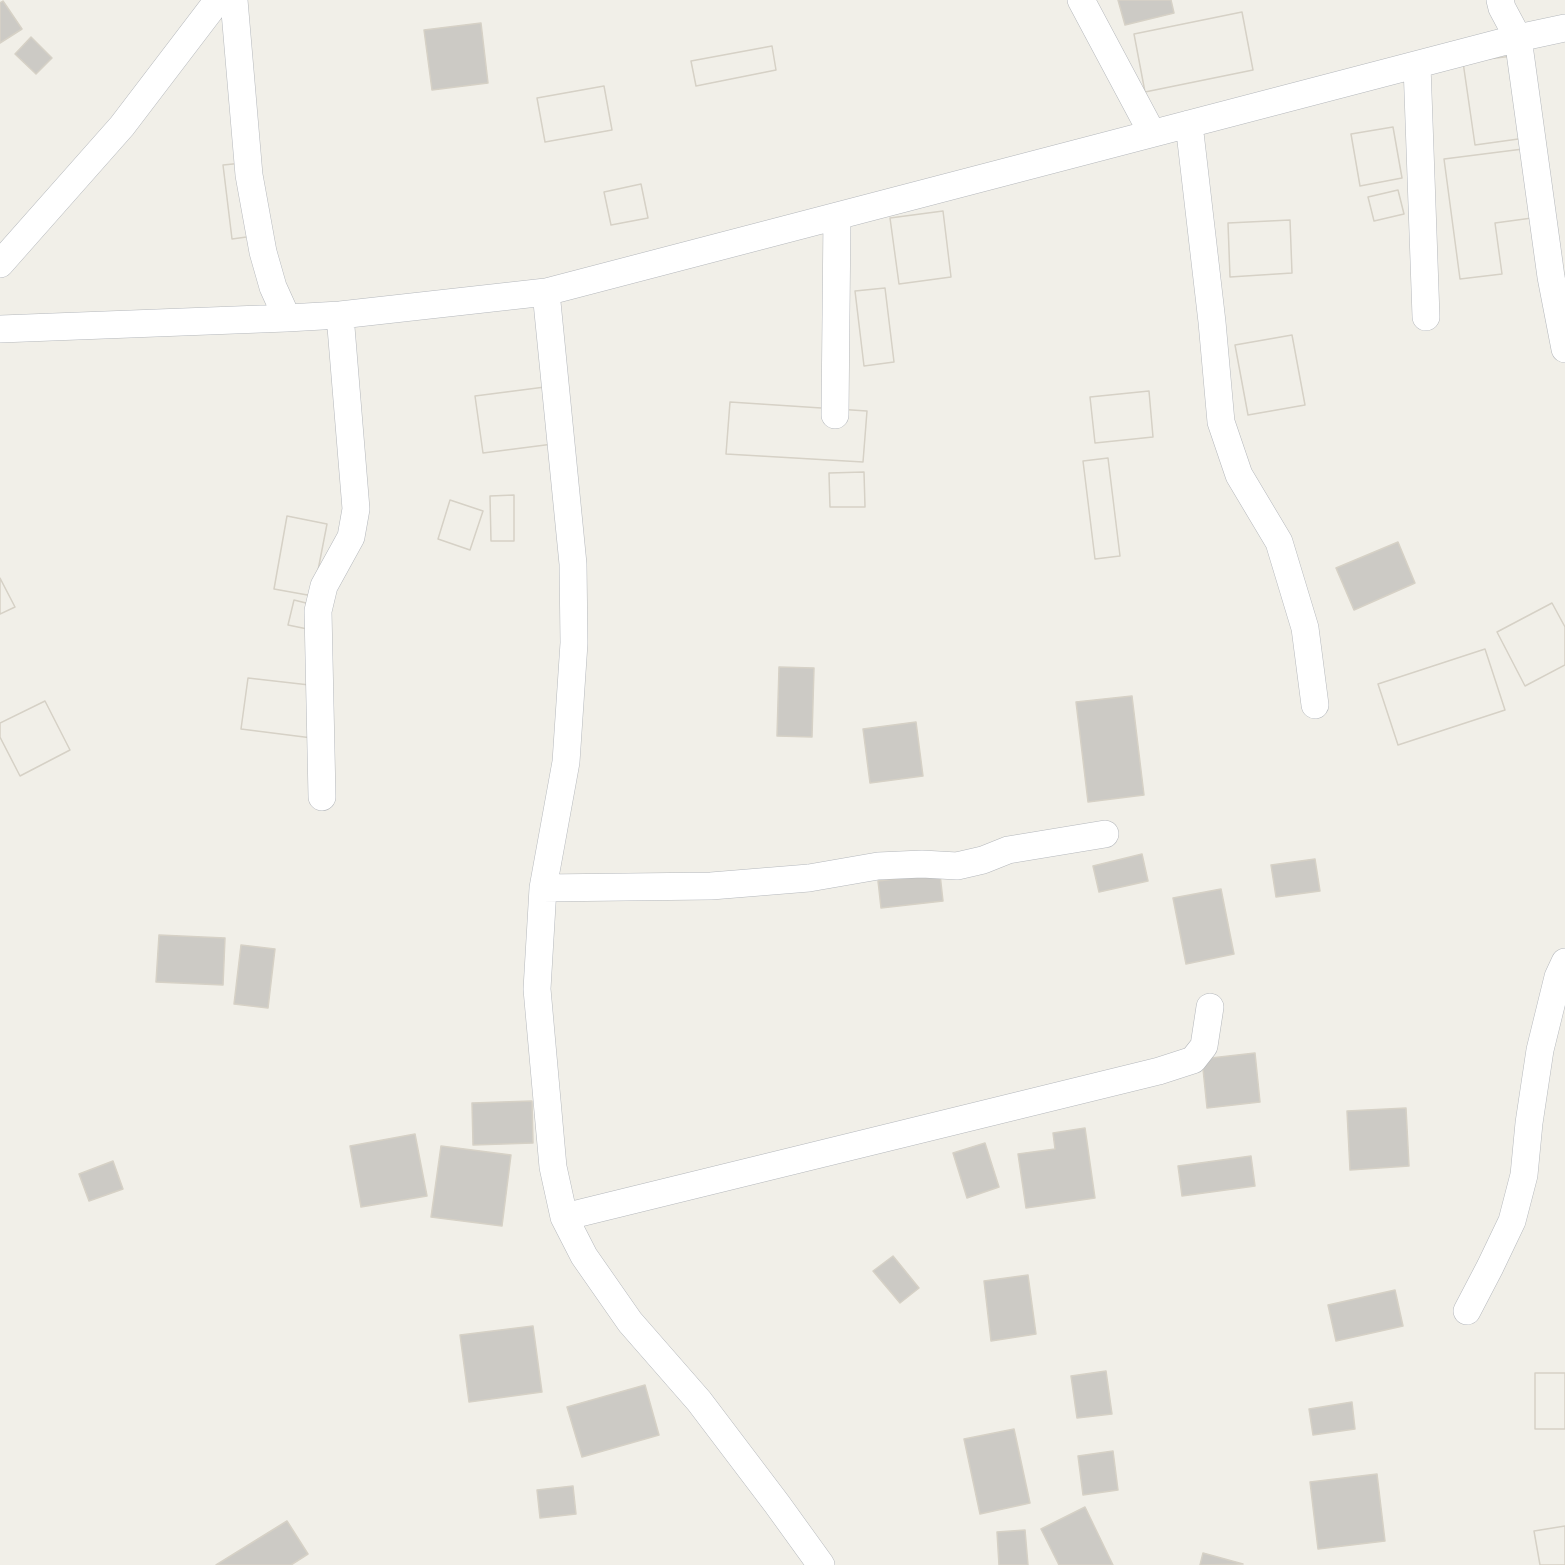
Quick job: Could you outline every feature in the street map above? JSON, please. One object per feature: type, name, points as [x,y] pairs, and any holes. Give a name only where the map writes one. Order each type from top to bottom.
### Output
[{"type":"street","points":[[0,264],[122,126],[218,0]]},
{"type":"street","points":[[234,0],[249,175],[273,287],[287,318]]},
{"type":"street","points":[[1081,0],[1152,134]]},
{"type":"street","points":[[1500,0],[1518,38],[1551,277],[1565,349]]},
{"type":"street","points":[[0,329],[340,315],[546,292],[1518,38],[1565,28]]},
{"type":"street","points":[[1417,65],[1426,317]]},
{"type":"street","points":[[1190,124],[1221,422],[1239,475],[1279,542],[1305,628],[1315,705]]},
{"type":"street","points":[[835,415],[837,216]]},
{"type":"street","points":[[546,292],[573,564],[574,599],[566,762],[543,888],[537,988],[553,1167],[564,1217],[584,1256],[630,1322],[699,1401],[821,1565]]},
{"type":"street","points":[[322,797],[318,611],[324,586],[351,537],[356,509],[340,315]]},
{"type":"street","points":[[543,888],[711,886],[809,878],[878,866],[922,864],[957,866],[983,860],[1008,850],[1105,834]]},
{"type":"street","points":[[1467,1311],[1512,1221],[1524,1175],[1540,1050],[1558,977],[1565,962]]},
{"type":"street","points":[[564,1217],[1159,1071],[1193,1060],[1204,1046],[1210,1006]]},
{"type":"building","points":[[1118,0],[1171,0],[1174,13],[1125,25]]},
{"type":"building","points":[[3,1],[22,29],[0,43],[0,3]]},
{"type":"building","points":[[1242,12],[1253,70],[1145,92],[1134,34]]},
{"type":"building","points":[[1242,12],[1253,70],[1145,92],[1134,34]]},
{"type":"building","points":[[481,23],[488,83],[432,90],[424,30]]},
{"type":"building","points":[[31,37],[52,58],[36,74],[15,54]]},
{"type":"building","points":[[772,46],[776,70],[696,86],[691,61]]},
{"type":"building","points":[[772,46],[776,70],[696,86],[691,61]]},
{"type":"building","points":[[1529,54],[1540,136],[1475,145],[1463,62]]},
{"type":"building","points":[[1529,54],[1540,136],[1475,145],[1463,62]]},
{"type":"building","points":[[604,86],[612,130],[545,142],[537,98]]},
{"type":"building","points":[[604,86],[612,130],[545,142],[537,98]]},
{"type":"building","points":[[1393,127],[1402,178],[1360,186],[1351,134]]},
{"type":"building","points":[[1393,127],[1402,178],[1360,186],[1351,134]]},
{"type":"building","points":[[1523,149],[1532,218],[1495,223],[1502,274],[1460,279],[1444,159]]},
{"type":"building","points":[[1523,149],[1532,218],[1495,223],[1502,274],[1460,279],[1444,159]]},
{"type":"building","points":[[253,162],[261,235],[232,239],[223,165]]},
{"type":"building","points":[[253,162],[261,235],[232,239],[223,165]]},
{"type":"building","points":[[641,184],[648,218],[611,225],[604,192]]},
{"type":"building","points":[[641,184],[648,218],[611,225],[604,192]]},
{"type":"building","points":[[1398,190],[1404,214],[1374,221],[1368,197]]},
{"type":"building","points":[[1398,190],[1404,214],[1374,221],[1368,197]]},
{"type":"building","points":[[943,211],[951,277],[899,284],[890,218]]},
{"type":"building","points":[[943,211],[951,277],[899,284],[890,218]]},
{"type":"building","points":[[1290,220],[1292,273],[1230,277],[1228,223]]},
{"type":"building","points":[[1290,220],[1292,273],[1230,277],[1228,223]]},
{"type":"building","points":[[885,288],[894,362],[864,366],[855,291]]},
{"type":"building","points":[[885,288],[894,362],[864,366],[855,291]]},
{"type":"building","points":[[1292,335],[1305,405],[1248,415],[1235,345]]},
{"type":"building","points":[[1292,335],[1305,405],[1248,415],[1235,345]]},
{"type":"building","points":[[545,387],[553,444],[483,453],[475,396]]},
{"type":"building","points":[[545,387],[553,444],[483,453],[475,396]]},
{"type":"building","points":[[1149,391],[1153,437],[1095,443],[1090,397]]},
{"type":"building","points":[[1149,391],[1153,437],[1095,443],[1090,397]]},
{"type":"building","points":[[730,402],[867,411],[863,462],[726,454]]},
{"type":"building","points":[[730,402],[867,411],[863,462],[726,454]]},
{"type":"building","points":[[1108,458],[1120,556],[1095,559],[1083,461]]},
{"type":"building","points":[[1108,458],[1120,556],[1095,559],[1083,461]]},
{"type":"building","points":[[864,472],[865,507],[830,507],[829,473]]},
{"type":"building","points":[[864,472],[865,507],[830,507],[829,473]]},
{"type":"building","points":[[514,495],[514,541],[491,541],[490,496]]},
{"type":"building","points":[[514,495],[514,541],[491,541],[490,496]]},
{"type":"building","points":[[450,500],[483,511],[470,550],[438,539]]},
{"type":"building","points":[[450,500],[483,511],[470,550],[438,539]]},
{"type":"building","points":[[287,516],[327,524],[313,596],[274,589]]},
{"type":"building","points":[[287,516],[327,524],[313,596],[274,589]]},
{"type":"building","points":[[1398,542],[1415,583],[1354,610],[1336,568]]},
{"type":"building","points":[[0,578],[15,607],[0,614]]},
{"type":"building","points":[[0,578],[15,607],[0,614]]},
{"type":"building","points":[[294,600],[322,607],[317,631],[288,625]]},
{"type":"building","points":[[294,600],[322,607],[317,631],[288,625]]},
{"type":"building","points":[[1552,603],[1565,627],[1565,665],[1525,686],[1497,632]]},
{"type":"building","points":[[1552,603],[1565,627],[1565,665],[1525,686],[1497,632]]},
{"type":"building","points":[[1485,649],[1505,710],[1398,745],[1378,684]]},
{"type":"building","points":[[1485,649],[1505,710],[1398,745],[1378,684]]},
{"type":"building","points":[[779,667],[814,668],[812,737],[777,736]]},
{"type":"building","points":[[248,678],[327,687],[320,739],[241,729]]},
{"type":"building","points":[[248,678],[327,687],[320,739],[241,729]]},
{"type":"building","points":[[1132,696],[1144,795],[1088,802],[1076,702]]},
{"type":"building","points":[[45,701],[70,750],[20,776],[0,737],[0,723]]},
{"type":"building","points":[[45,701],[70,750],[20,776],[0,737],[0,723]]},
{"type":"building","points":[[916,722],[923,776],[870,783],[863,729]]},
{"type":"building","points":[[1142,854],[1148,881],[1099,892],[1093,866]]},
{"type":"building","points":[[1315,859],[1320,891],[1276,897],[1271,865]]},
{"type":"building","points":[[940,874],[943,901],[881,908],[878,881]]},
{"type":"building","points":[[1221,889],[1234,954],[1186,964],[1173,898]]},
{"type":"building","points":[[159,935],[225,938],[223,985],[156,982]]},
{"type":"building","points":[[241,945],[275,949],[268,1008],[234,1004]]},
{"type":"building","points":[[1255,1053],[1260,1102],[1207,1108],[1202,1059]]},
{"type":"building","points":[[532,1101],[533,1143],[473,1145],[472,1103]]},
{"type":"building","points":[[1406,1108],[1409,1166],[1350,1170],[1347,1111]]},
{"type":"building","points":[[1085,1128],[1095,1198],[1026,1208],[1018,1154],[1055,1149],[1053,1133]]},
{"type":"building","points":[[415,1134],[427,1196],[361,1207],[350,1146]]},
{"type":"building","points":[[985,1143],[999,1187],[967,1198],[953,1153]]},
{"type":"building","points":[[441,1146],[511,1155],[502,1226],[431,1217]]},
{"type":"building","points":[[1251,1156],[1255,1186],[1182,1196],[1178,1166]]},
{"type":"building","points":[[113,1161],[123,1189],[89,1201],[79,1174]]},
{"type":"building","points":[[893,1256],[919,1288],[900,1303],[873,1271]]},
{"type":"building","points":[[1028,1275],[1036,1334],[991,1341],[984,1281]]},
{"type":"building","points":[[1395,1290],[1403,1326],[1336,1341],[1328,1305]]},
{"type":"building","points":[[533,1326],[542,1392],[469,1402],[460,1335]]},
{"type":"building","points":[[1106,1371],[1112,1414],[1077,1418],[1071,1376]]},
{"type":"building","points":[[1535,1373],[1565,1373],[1565,1429],[1535,1429]]},
{"type":"building","points":[[1535,1373],[1565,1373],[1565,1429],[1535,1429]]},
{"type":"building","points":[[645,1385],[659,1435],[582,1457],[567,1407]]},
{"type":"building","points":[[1352,1402],[1355,1429],[1313,1435],[1309,1409]]},
{"type":"building","points":[[1014,1429],[1030,1503],[980,1514],[964,1439]]},
{"type":"building","points":[[1113,1451],[1118,1490],[1083,1495],[1078,1456]]},
{"type":"building","points":[[1377,1474],[1385,1541],[1318,1549],[1310,1482]]},
{"type":"building","points":[[573,1486],[576,1514],[540,1518],[537,1490]]},
{"type":"building","points":[[1085,1507],[1113,1565],[1059,1565],[1041,1529]]},
{"type":"building","points":[[287,1521],[308,1554],[291,1565],[216,1565]]},
{"type":"building","points":[[1565,1526],[1565,1565],[1540,1565],[1534,1531]]},
{"type":"building","points":[[1565,1526],[1565,1565],[1540,1565],[1534,1531]]},
{"type":"building","points":[[1025,1530],[1028,1565],[999,1565],[997,1532]]},
{"type":"building","points":[[1203,1553],[1243,1564],[1200,1565]]}]
